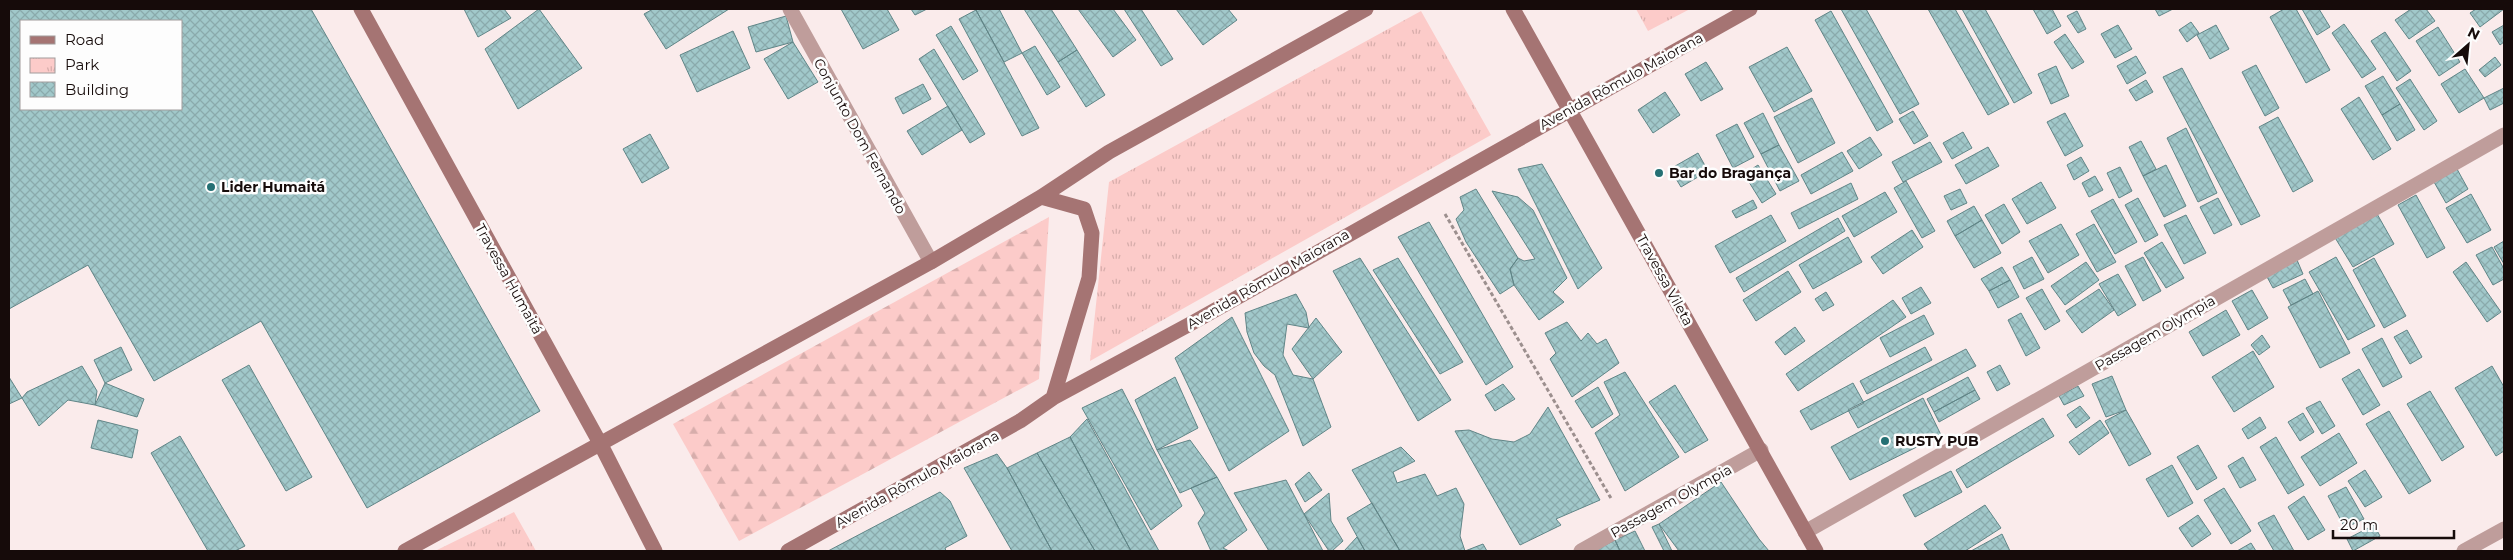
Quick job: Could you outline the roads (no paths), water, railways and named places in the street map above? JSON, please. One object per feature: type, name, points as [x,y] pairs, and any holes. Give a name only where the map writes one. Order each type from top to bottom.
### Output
[{"type":"street","name":"Travessa Humaitá","points":[[361,9],[600,446],[655,551]]},
{"type":"street","name":"Conjunto Dom Fernando","points":[[790,9],[931,262]]},
{"type":"street","points":[[405,551],[600,446],[931,262],[1041,197],[1109,152],[1366,9]]},
{"type":"street","name":"Travessa Vileta","points":[[1513,9],[1816,551]]},
{"type":"street","name":"Avenida Rômulo Maiorana","points":[[788,551],[1020,421],[1053,398],[1192,323],[1750,9]]},
{"type":"street","name":"Passagem Olympia","points":[[1805,532],[2504,134]]},
{"type":"street","points":[[1041,197],[1084,209],[1092,233],[1089,278],[1053,398]]},
{"type":"street","name":"Passagem Olympia","points":[[1581,551],[1761,450]]},
{"type":"street","points":[[2464,551],[2504,529]]},
{"type":"place","name":"Bar do Bragança","points":[[1659,173]]},
{"type":"place","name":"Lider Humaitá","points":[[211,187]]},
{"type":"place","name":"RUSTY PUB","points":[[1885,441]]}]
